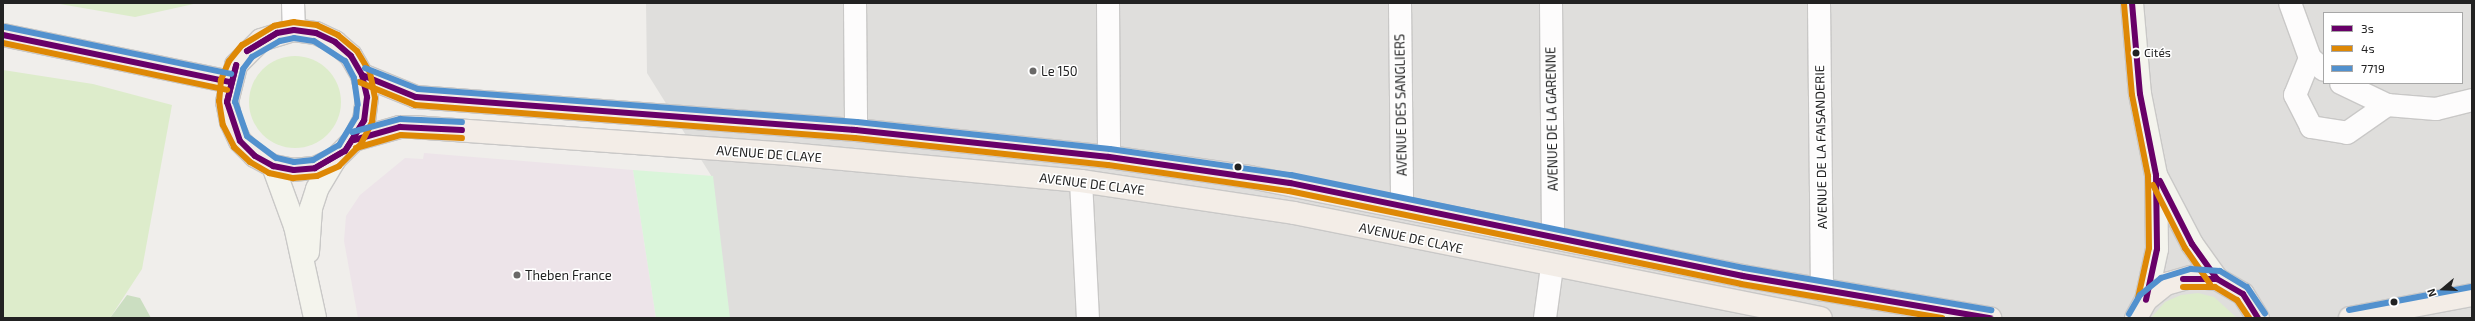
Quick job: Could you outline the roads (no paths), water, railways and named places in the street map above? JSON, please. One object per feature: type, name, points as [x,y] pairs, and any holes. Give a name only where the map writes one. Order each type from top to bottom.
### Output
[{"type":"main road","name":"AVENUE DE CLAYE","points":[[294,30],[316,33],[335,42],[351,56],[362,75],[367,97],[364,120],[354,140],[335,159],[315,168],[294,170],[273,166],[254,156],[240,141],[231,122],[227,102],[230,82],[247,51],[261,40],[294,30]]},
{"type":"main road","points":[[3,35],[168,66],[230,82]]},
{"type":"main road","name":"AVENUE DE CLAYE","points":[[362,75],[416,97],[856,130],[1109,157],[1290,183],[1822,290],[1990,318]]},
{"type":"main road","name":"AVENUE DE CLAYE","points":[[354,140],[400,127],[414,127],[789,154],[1081,181],[1294,213],[1552,267],[1821,318]]},
{"type":"main road","points":[[2138,313],[2166,284],[2191,277],[2217,279],[2243,294],[2258,318]]},
{"type":"main road","points":[[2350,318],[2472,295]]},
{"type":"street","points":[[293,3],[294,30]]},
{"type":"street","points":[[855,3],[856,130]]},
{"type":"street","points":[[1108,3],[1109,157]]},
{"type":"street","name":"AVENUE DES SANGLIERS","points":[[1400,3],[1402,206]]},
{"type":"street","name":"AVENUE DE LA GARENNE","points":[[1551,3],[1553,236]]},
{"type":"street","name":"AVENUE DE LA FAISANDERIE","points":[[1819,3],[1822,290]]},
{"type":"street","points":[[2132,3],[2140,94],[2156,175],[2156,249],[2138,313]]},
{"type":"street","points":[[2290,3],[2317,64],[2295,95],[2311,127],[2347,133],[2387,105]]},
{"type":"street","points":[[2343,84],[2387,105],[2436,109],[2472,100]]},
{"type":"street","points":[[308,275],[311,208],[316,189],[335,159]]},
{"type":"street","points":[[273,166],[286,198],[308,275],[315,318]]},
{"type":"street","points":[[2156,175],[2192,244],[2217,279]]},
{"type":"street","points":[[1081,181],[1088,318]]},
{"type":"street","points":[[1546,318],[1552,267]]},
{"type":"place","name":"Cités","points":[[2136,53]]},
{"type":"place","name":"Le 150","points":[[1033,71]]},
{"type":"place","name":"Theben France","points":[[517,275]]}]
